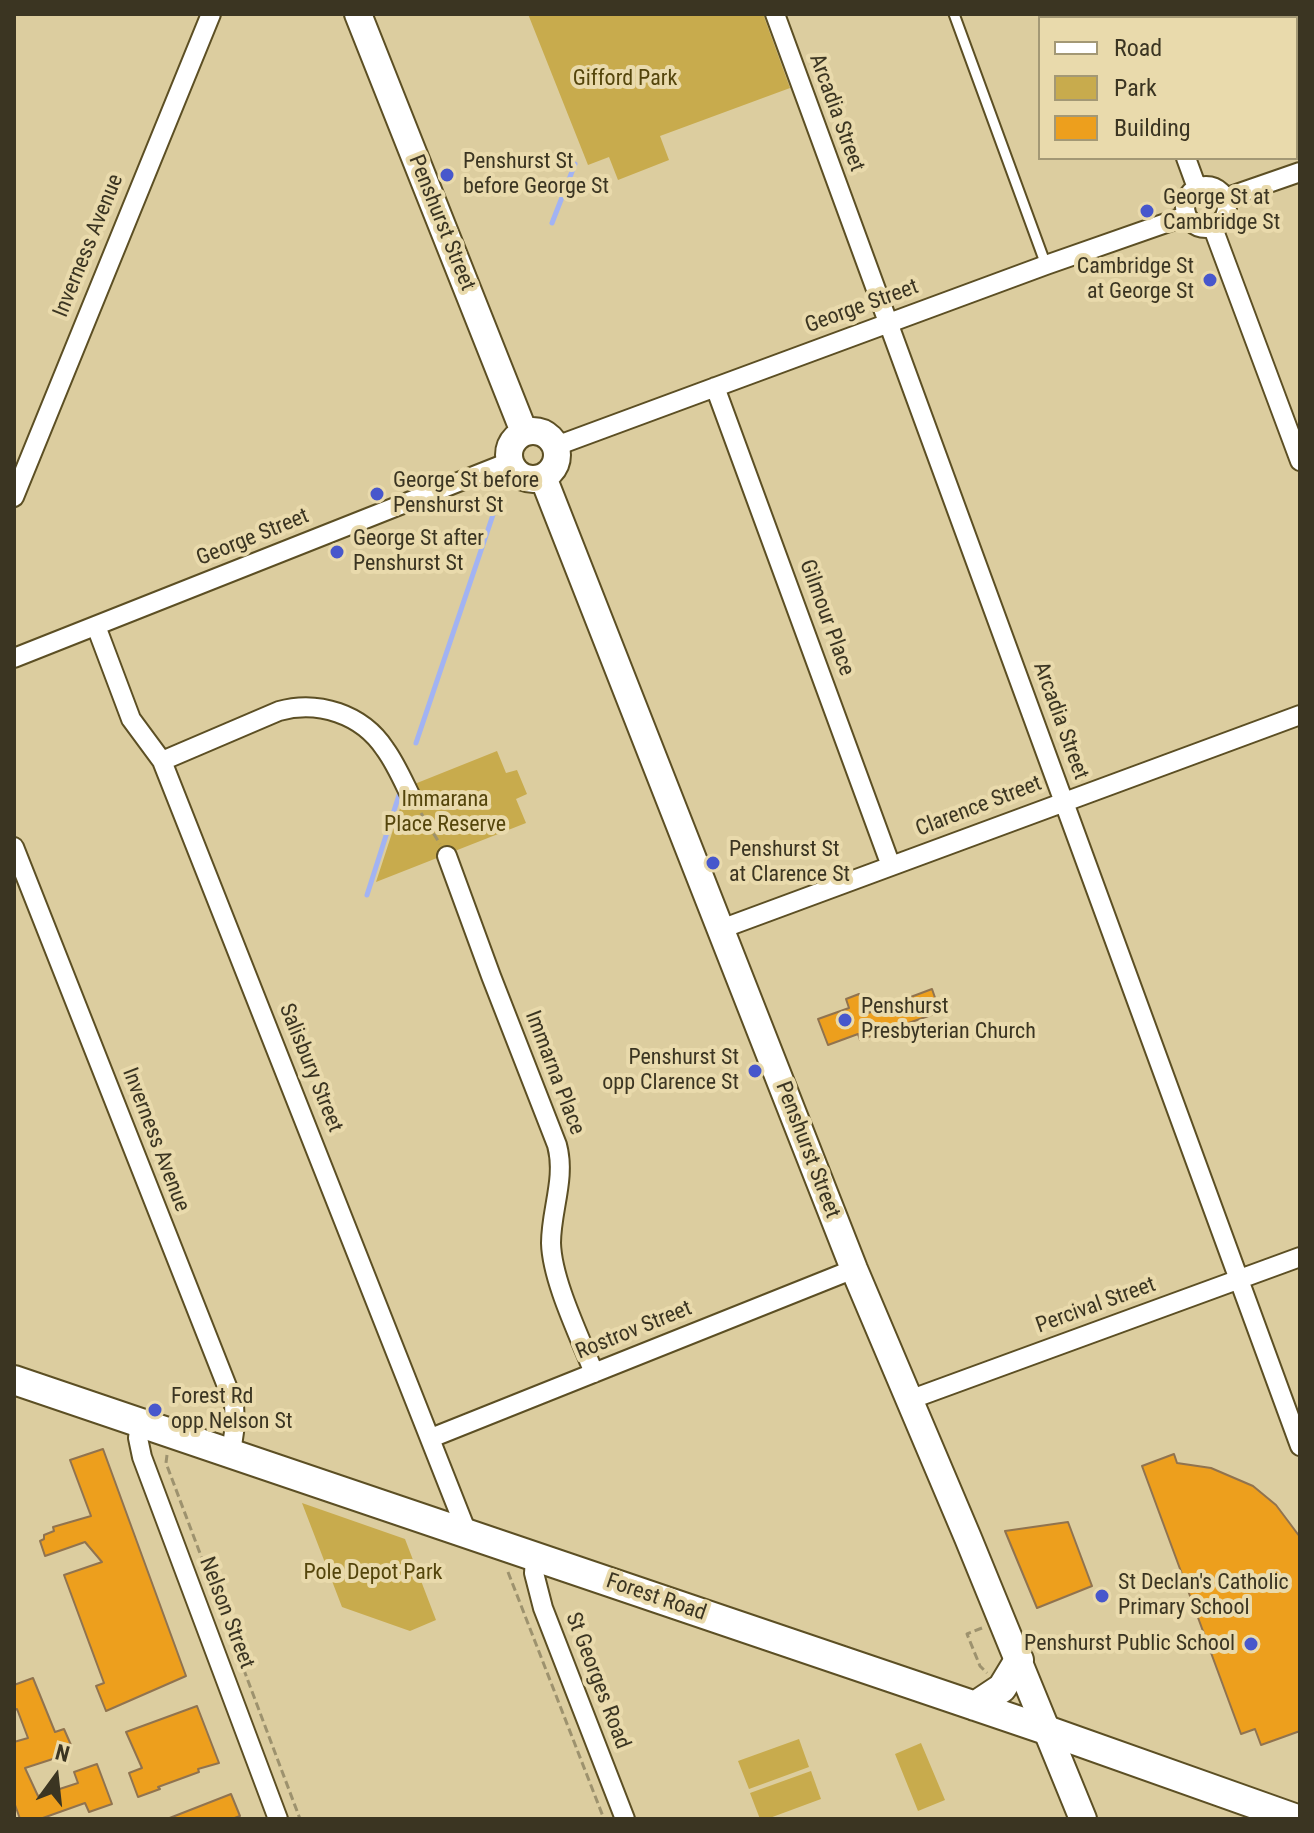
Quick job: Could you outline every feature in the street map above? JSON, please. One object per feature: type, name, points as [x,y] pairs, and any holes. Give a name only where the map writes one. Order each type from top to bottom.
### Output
[{"type":"main road","name":"Penshurst Street","points":[[358,14],[524,432]]},
{"type":"main road","points":[[531,430],[546,434],[556,446],[557,460],[543,477],[535,479],[519,475],[509,462],[509,447],[517,435],[524,432],[531,430]]},
{"type":"main road","name":"Penshurst Street","points":[[543,477],[854,1269],[1049,1731],[1083,1819]]},
{"type":"main road","name":"Forest Road","points":[[14,1380],[1049,1731],[1297,1819]]},
{"type":"main road","points":[[975,1706],[1002,1688],[1019,1660]]},
{"type":"street","name":"Inverness Avenue","points":[[14,497],[211,14]]},
{"type":"street","name":"Arcadia Street","points":[[775,14],[1300,1446]]},
{"type":"street","points":[[1187,160],[1197,188]]},
{"type":"street","points":[[1225,198],[1300,172]]},
{"type":"street","points":[[1212,187],[1225,198],[1226,214],[1213,228],[1200,228],[1186,216],[1185,202],[1197,188],[1212,187]]},
{"type":"street","name":"George Street","points":[[556,446],[1186,216]]},
{"type":"street","points":[[1213,228],[1298,451]]},
{"type":"street","name":"Gilmour Place","points":[[715,387],[891,866]]},
{"type":"street","name":"George Street","points":[[14,658],[509,462]]},
{"type":"street","name":"Salisbury Street","points":[[96,626],[131,719],[162,761],[468,1535]]},
{"type":"street","points":[[162,761],[279,711],[319,707],[346,716],[372,734],[385,748],[412,799]]},
{"type":"street","name":"Clarence Street","points":[[721,929],[1300,715]]},
{"type":"street","name":"Inverness Avenue","points":[[14,847],[234,1404],[231,1453]]},
{"type":"street","name":"Immarna Place","points":[[447,856],[557,1145],[560,1172],[552,1230],[552,1257],[594,1373]]},
{"type":"street","name":"Percival Street","points":[[909,1400],[1300,1257]]},
{"type":"street","name":"Rostrov Street","points":[[431,1438],[854,1269]]},
{"type":"street","name":"Nelson Street","points":[[140,1423],[138,1438],[142,1457],[278,1819]]},
{"type":"street","name":"St Georges Road","points":[[535,1558],[534,1573],[543,1608],[625,1819]]},
{"type":"lane","points":[[954,14],[1046,265]]},
{"type":"path","points":[[412,799],[447,856]]},
{"type":"path","name":"Nelson Street","points":[[167,1455],[166,1463],[300,1819]]},
{"type":"path","name":"St Georges Road","points":[[508,1572],[604,1819]]},
{"type":"path","points":[[988,1626],[967,1634],[980,1666],[992,1677]]},
{"type":"green space","name":"Gifford Park","points":[[528,14],[763,14],[790,88],[660,136],[669,160],[618,180],[609,157],[588,165]]},
{"type":"green space","name":"Immarana Place Reserve","points":[[497,751],[506,773],[517,770],[527,794],[516,799],[526,823],[376,882],[407,787]]},
{"type":"green space","name":"Pole Depot Park","points":[[302,1503],[405,1539],[436,1620],[410,1631],[342,1607]]},
{"type":"green space","points":[[799,1739],[809,1767],[749,1789],[738,1761]]},
{"type":"green space","points":[[921,1743],[945,1800],[918,1811],[895,1754]]},
{"type":"green space","points":[[811,1771],[821,1799],[760,1819],[750,1793]]},
{"type":"building","points":[[932,989],[940,1012],[860,1040],[858,1034],[828,1045],[818,1019],[849,1008],[846,999],[859,994],[868,1013]]},
{"type":"building","points":[[103,1449],[186,1676],[106,1711],[96,1686],[104,1683],[64,1575],[102,1562],[85,1542],[45,1556],[40,1541],[44,1535],[54,1531],[53,1527],[91,1516],[70,1460]]},
{"type":"building","name":"Penshurst Public School","points":[[1174,1454],[1177,1463],[1211,1468],[1253,1486],[1276,1505],[1300,1537],[1300,1731],[1261,1745],[1255,1729],[1241,1734],[1142,1466]]},
{"type":"building","points":[[1068,1522],[1092,1586],[1037,1608],[1005,1531]]},
{"type":"building","points":[[33,1678],[55,1732],[64,1729],[71,1745],[57,1750],[59,1757],[25,1768],[38,1796],[78,1783],[74,1772],[97,1764],[112,1804],[89,1812],[85,1803],[40,1819],[20,1819],[14,1802],[14,1742],[28,1738],[17,1709],[14,1710],[14,1685]]},
{"type":"building","points":[[197,1706],[219,1763],[198,1769],[199,1772],[138,1797],[129,1773],[142,1768],[126,1732]]},
{"type":"building","points":[[231,1794],[240,1816],[232,1819],[167,1819]]},
{"type":"waterway","points":[[552,223],[575,164]]},
{"type":"waterway","points":[[416,743],[499,497]]},
{"type":"waterway","points":[[367,895],[400,792]]},
{"type":"place","name":"Penshurst St before George St","points":[[447,175]]},
{"type":"place","name":"George St at Cambridge St","points":[[1147,211]]},
{"type":"place","name":"Cambridge St at George St","points":[[1210,280]]},
{"type":"place","name":"George St before Penshurst St","points":[[377,494]]},
{"type":"place","name":"George St after Penshurst St","points":[[337,552]]},
{"type":"place","name":"Penshurst St at Clarence St","points":[[713,863]]},
{"type":"place","name":"Penshurst Presbyterian Church","points":[[845,1020]]},
{"type":"place","name":"Penshurst St opp Clarence St","points":[[755,1071]]},
{"type":"place","name":"Forest Rd opp Nelson St","points":[[155,1410]]},
{"type":"place","name":"St Declan's Catholic Primary School","points":[[1102,1596]]},
{"type":"place","name":"Penshurst Public School","points":[[1251,1644]]}]
